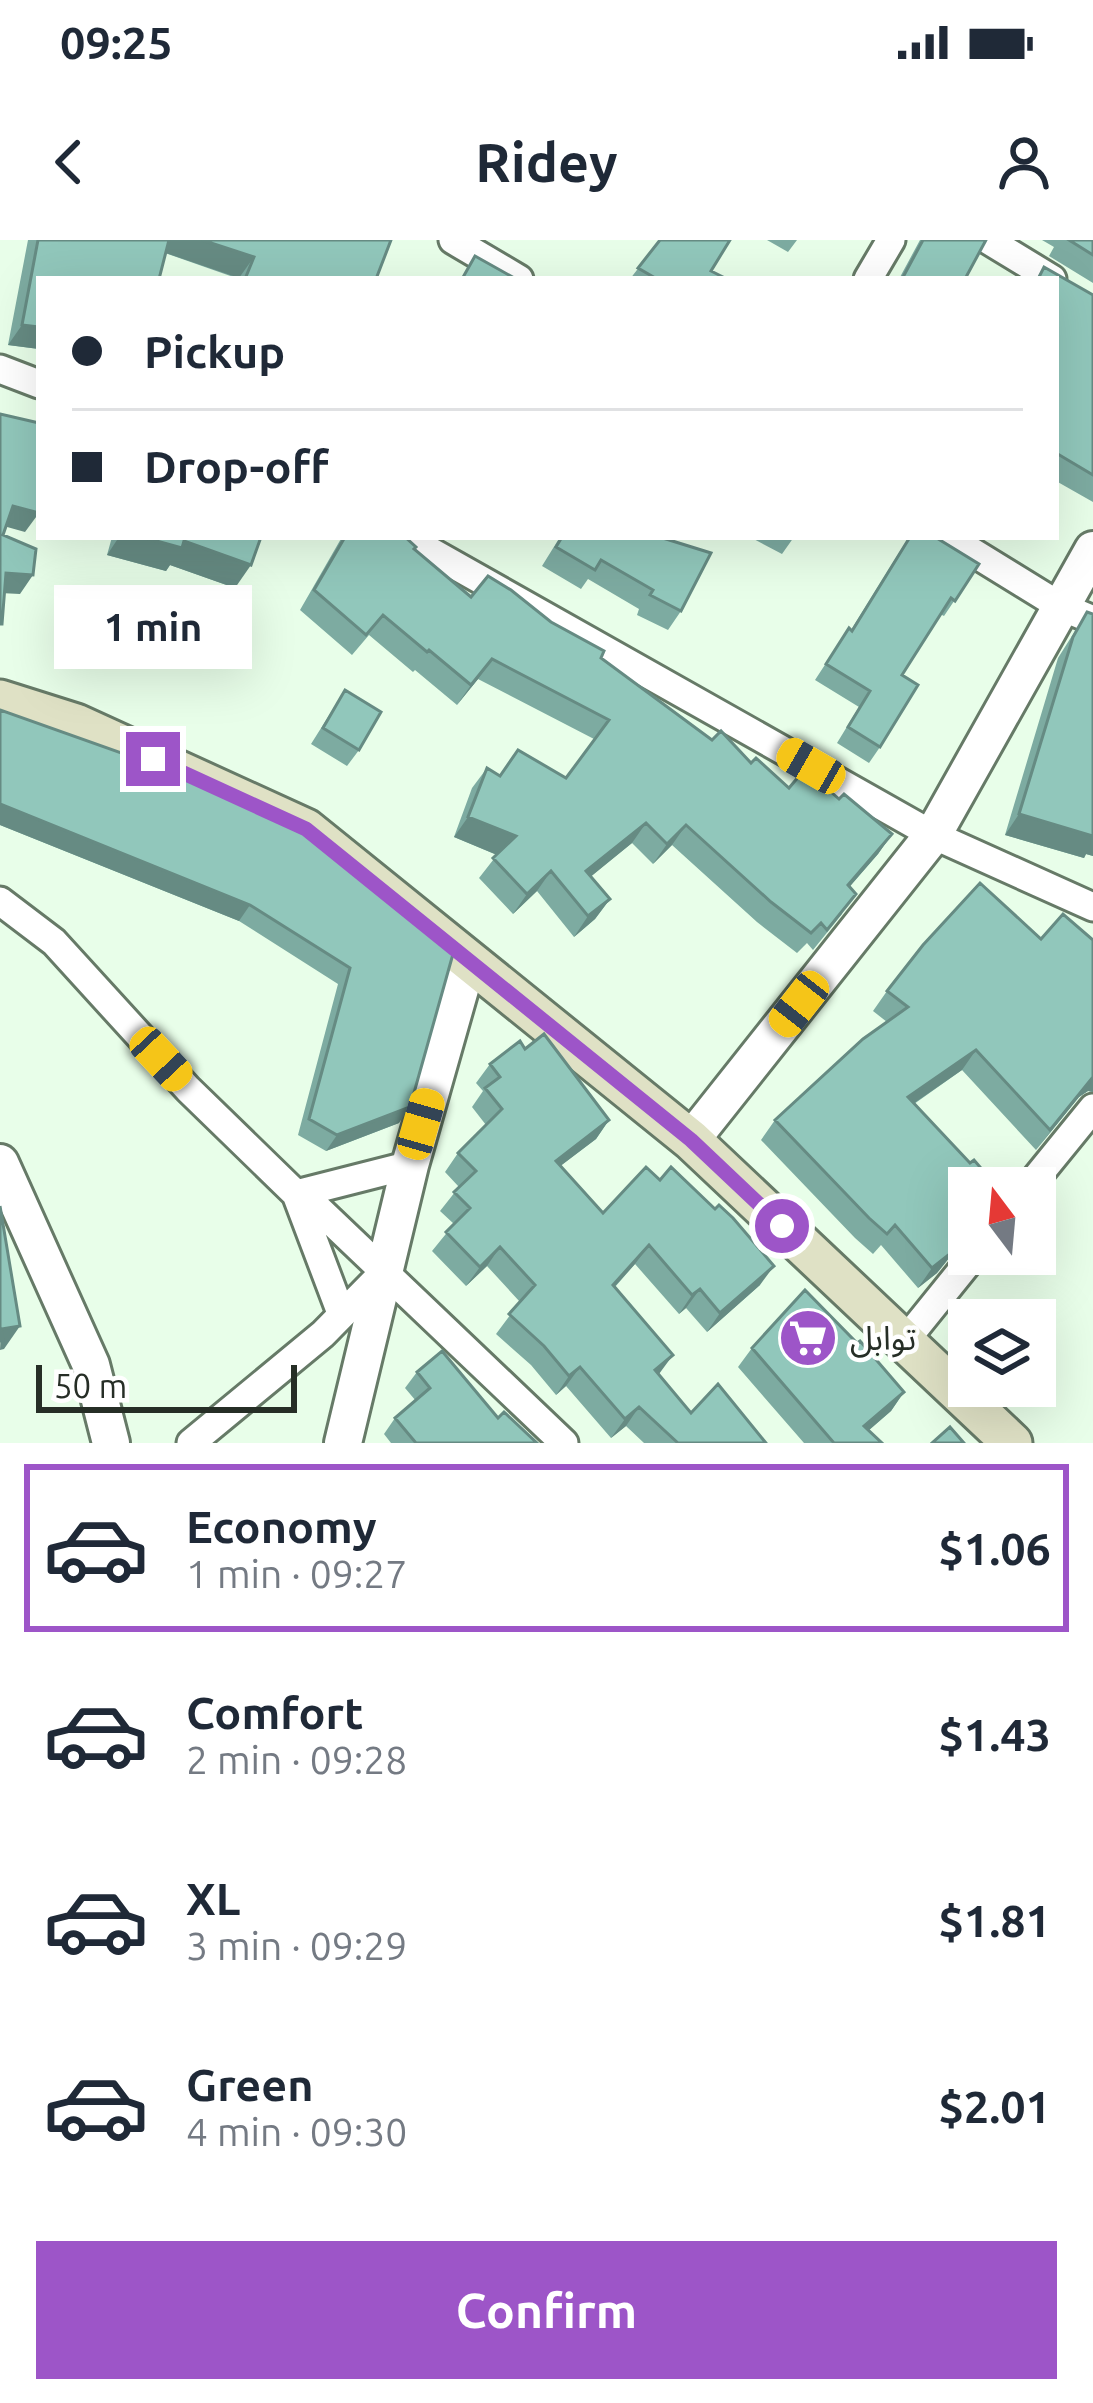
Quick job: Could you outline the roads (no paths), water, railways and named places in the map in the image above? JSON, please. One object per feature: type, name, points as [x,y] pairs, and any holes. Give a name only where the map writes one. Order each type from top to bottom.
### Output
[{"type":"main road","points":[[0,700],[76,724],[306,829],[691,1140],[1012,1443]]},
{"type":"street","points":[[453,240],[514,276]]},
{"type":"street","points":[[870,276],[891,240]]},
{"type":"street","points":[[988,240],[1048,276]]},
{"type":"street","points":[[0,369],[36,383]]},
{"type":"street","points":[[410,540],[933,835],[1093,907]]},
{"type":"street","points":[[953,540],[1076,613]]},
{"type":"street","points":[[691,1140],[933,835],[1076,613],[1093,550]]},
{"type":"street","points":[[0,902],[54,942],[188,1089],[564,1443]]},
{"type":"street","points":[[343,1443],[410,1165],[468,961]]},
{"type":"street","points":[[1045,1167],[1093,1108]]},
{"type":"street","points":[[0,1163],[91,1365],[111,1443]]},
{"type":"street","points":[[296,1194],[410,1165]]},
{"type":"street","points":[[296,1194],[341,1313]]},
{"type":"street","points":[[191,1443],[323,1334],[383,1273]]},
{"type":"street","points":[[904,1342],[958,1275]]},
{"type":"place","name":"توابل","points":[[808,1338]]}]
